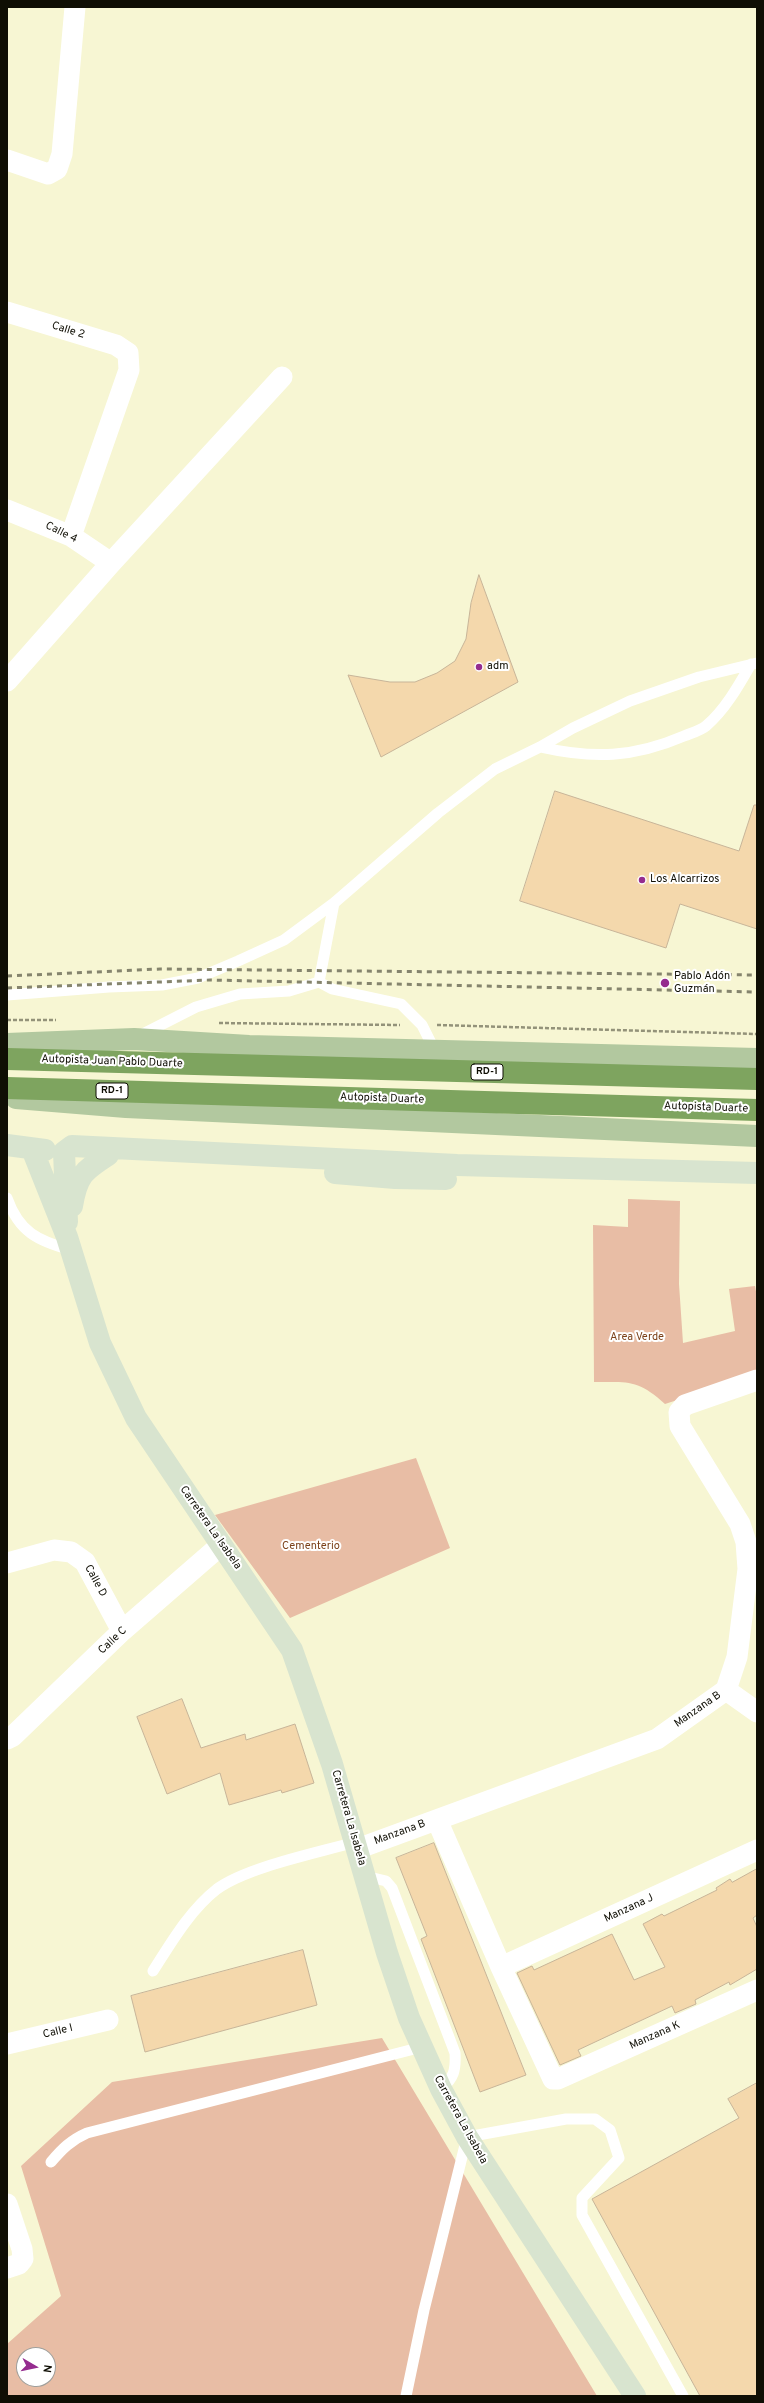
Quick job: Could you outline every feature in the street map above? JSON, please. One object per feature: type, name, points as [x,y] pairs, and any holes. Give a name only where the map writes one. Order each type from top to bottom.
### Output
[{"type":"highway","name":"Autopista Juan Pablo Duarte","points":[[7,1059],[757,1079]]},
{"type":"highway","name":"Autopista Duarte","points":[[7,1088],[757,1110]]},
{"type":"main road","points":[[7,1044],[134,1039],[249,1046],[757,1059]]},
{"type":"main road","points":[[7,1097],[126,1106],[757,1136]]},
{"type":"main road","points":[[7,1145],[64,1152],[395,1178],[757,1187]]},
{"type":"main road","points":[[64,1152],[72,1146],[457,1165],[757,1173]]},
{"type":"main road","points":[[7,1150],[32,1149]]},
{"type":"main road","points":[[32,1149],[69,1244]]},
{"type":"main road","points":[[64,1152],[69,1244]]},
{"type":"main road","points":[[69,1244],[78,1181],[87,1168],[108,1155]]},
{"type":"main road","name":"Carretera La Isabela","points":[[69,1244],[100,1343],[136,1418],[292,1650],[332,1764],[409,2018],[442,2089],[467,2137],[635,2396]]},
{"type":"street","points":[[7,160],[48,174],[57,169],[62,154],[75,7]]},
{"type":"street","name":"Calle 2","points":[[7,312],[116,345],[128,353],[129,370],[71,536]]},
{"type":"street","points":[[9,676],[282,377]]},
{"type":"street","name":"Calle 4","points":[[7,510],[71,536],[111,563]]},
{"type":"street","name":"Manzana B","points":[[356,1845],[437,1820],[656,1739],[726,1690],[737,1657],[748,1569],[746,1542],[740,1524],[680,1426],[679,1412],[686,1405],[757,1380]]},
{"type":"street","name":"Calle C","points":[[7,1739],[13,1736],[122,1631],[221,1545]]},
{"type":"street","name":"Calle D","points":[[7,1563],[54,1550],[71,1552],[85,1562],[122,1631]]},
{"type":"street","points":[[726,1690],[757,1712]]},
{"type":"street","points":[[437,1820],[501,1967]]},
{"type":"street","name":"Manzana J","points":[[501,1967],[757,1850]]},
{"type":"street","name":"Manzana K","points":[[501,1967],[553,2079],[558,2079],[757,1990]]},
{"type":"street","name":"Calle I","points":[[7,2044],[108,2020]]},
{"type":"street","points":[[7,2204],[22,2249],[23,2259],[19,2264],[7,2268]]},
{"type":"lane","points":[[7,995],[109,987],[162,985],[198,978],[284,940],[334,903],[438,813],[495,769],[540,747],[573,728],[630,701],[699,677],[754,663]]},
{"type":"lane","points":[[540,747],[576,755],[623,754],[666,744],[706,726],[733,695],[754,663]]},
{"type":"lane","points":[[319,982],[334,903]]},
{"type":"lane","points":[[134,1039],[196,1007],[240,994],[289,991],[319,982],[332,988],[401,1004],[422,1025],[435,1050]]},
{"type":"lane","points":[[7,1198],[18,1223],[37,1239],[69,1244]]},
{"type":"lane","points":[[153,1970],[180,1929],[202,1904],[217,1890],[237,1876],[356,1845]]},
{"type":"lane","points":[[365,1876],[386,1881],[392,1888],[455,2053],[456,2068],[453,2079],[442,2089]]},
{"type":"lane","points":[[51,2162],[64,2146],[74,2138],[87,2132],[422,2047]]},
{"type":"lane","points":[[406,2396],[424,2310],[467,2137],[566,2119],[595,2119],[610,2130],[620,2158],[582,2198],[582,2215],[683,2396]]},
{"type":"path","points":[[7,1020],[62,1020]]},
{"type":"path","points":[[215,1022],[422,1025],[757,1034]]},
{"type":"green space","name":"Area Verde","points":[[628,1199],[680,1201],[679,1284],[683,1343],[735,1331],[729,1289],[755,1286],[757,1297],[757,1374],[665,1404],[656,1396],[640,1386],[624,1382],[594,1382],[593,1225],[628,1227]]},
{"type":"green space","name":"Cementerio","points":[[416,1458],[450,1548],[290,1618],[215,1515]]},
{"type":"green space","points":[[382,2038],[597,2396],[7,2396],[7,2344],[61,2296],[21,2166],[112,2082]]},
{"type":"building","name":"adm","points":[[479,575],[518,682],[381,757],[348,675],[390,682],[415,682],[437,673],[455,661],[466,639],[471,603]]},
{"type":"building","name":"Los Alcarrizos","points":[[555,791],[739,851],[754,805],[757,805],[757,929],[680,904],[666,948],[520,901]]},
{"type":"building","points":[[182,1699],[201,1748],[245,1734],[246,1740],[295,1724],[314,1783],[282,1793],[281,1790],[229,1805],[220,1773],[167,1794],[137,1717]]},
{"type":"building","points":[[434,1843],[526,2075],[480,2092],[421,1939],[427,1936],[396,1858]]},
{"type":"building","points":[[757,1869],[757,1915],[753,1918],[757,1927],[757,1969],[730,1985],[729,1982],[695,2000],[696,2004],[675,2013],[672,2006],[578,2050],[581,2056],[560,2065],[517,1973],[532,1966],[534,1970],[612,1934],[634,1980],[665,1967],[643,1924],[662,1914],[664,1916],[717,1890],[716,1888],[730,1879],[732,1882]]},
{"type":"building","points":[[303,1950],[317,2005],[145,2052],[131,1996]]},
{"type":"building","points":[[757,2083],[757,2396],[700,2396],[592,2199],[739,2118],[728,2099]]},
{"type":"railway","points":[[7,976],[160,969],[757,975]]},
{"type":"railway","points":[[7,988],[210,980],[757,992]]},
{"type":"place","name":"adm","points":[[479,667]]},
{"type":"place","name":"Los Alcarrizos","points":[[642,880]]},
{"type":"place","name":"Pablo Adón Guzmán","points":[[665,983]]}]
